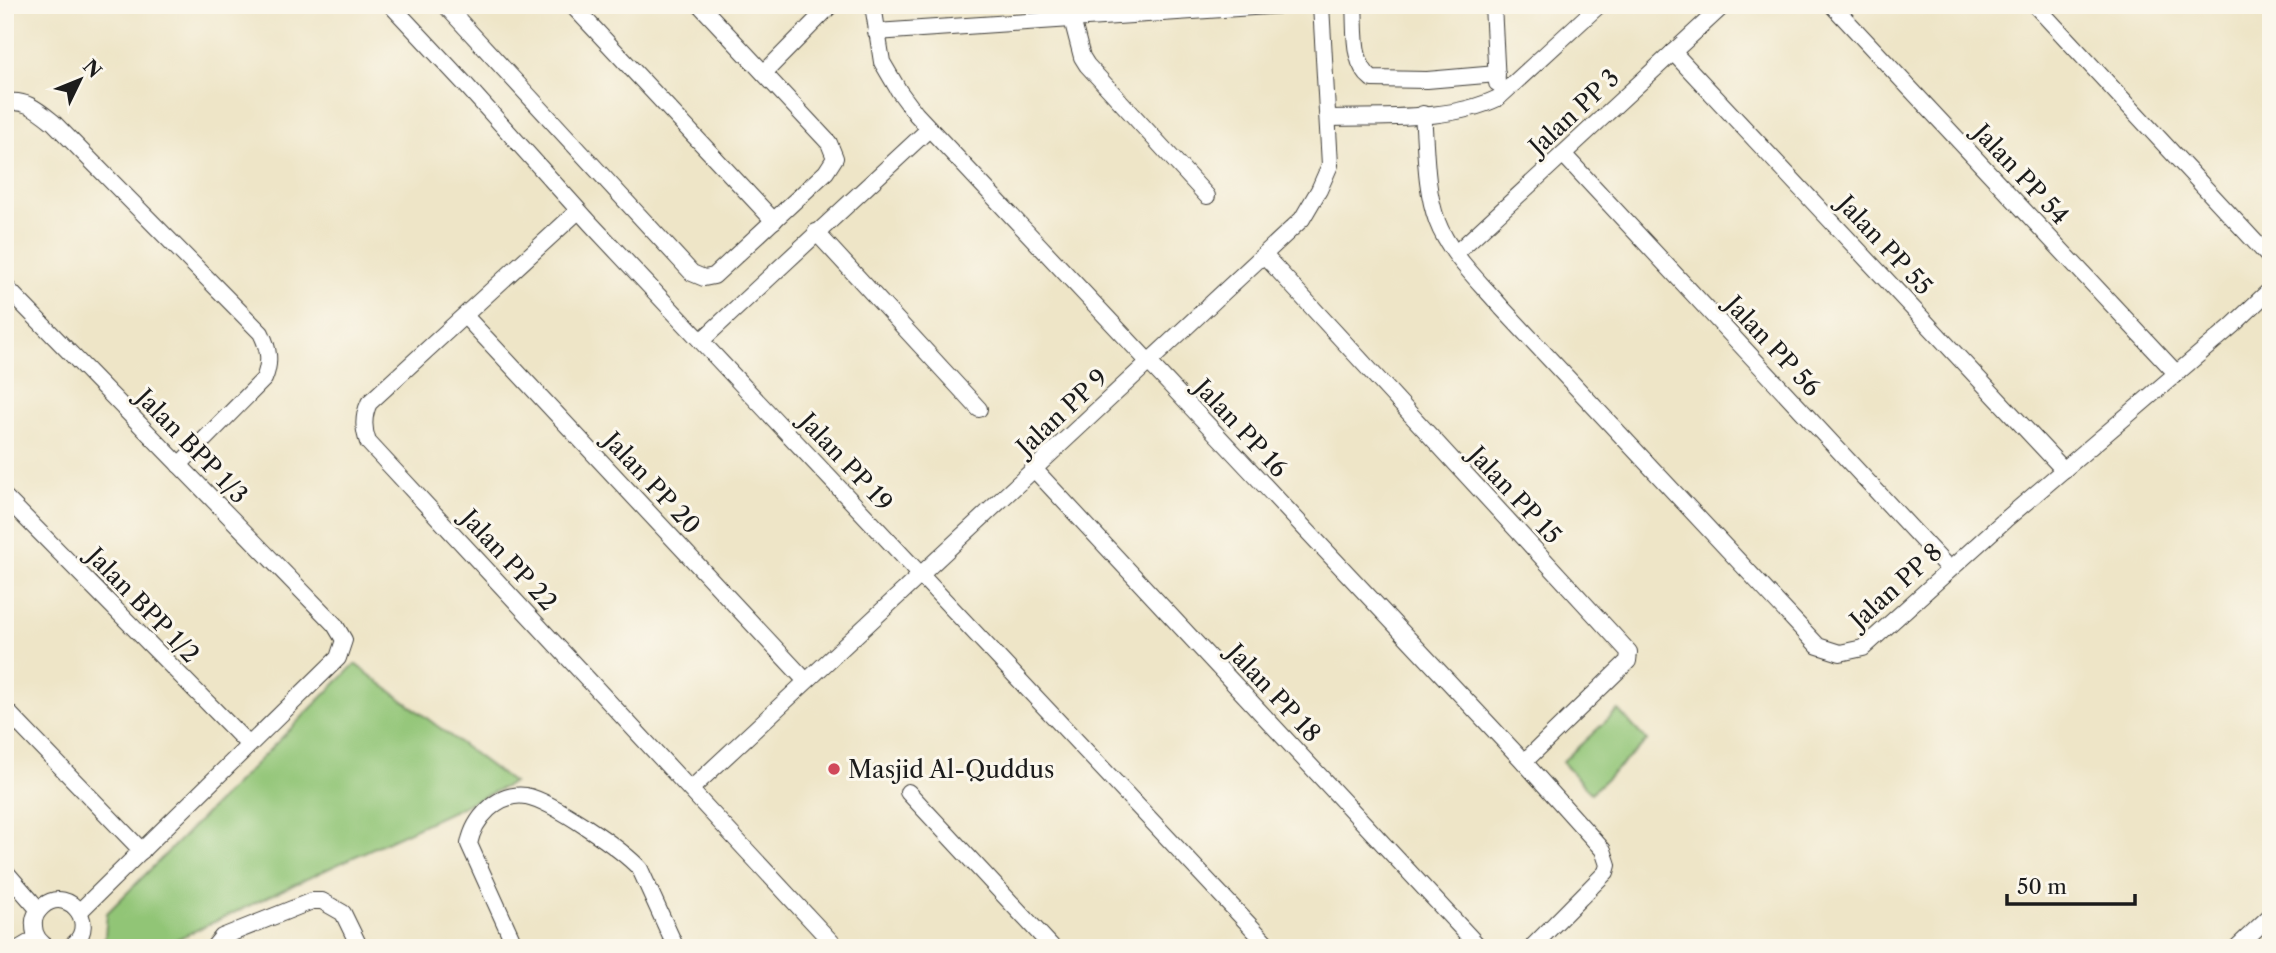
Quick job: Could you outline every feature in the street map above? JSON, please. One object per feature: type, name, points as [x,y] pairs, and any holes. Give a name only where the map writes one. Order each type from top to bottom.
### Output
[{"type":"street","name":"Jalan PP 19","points":[[391,5],[578,211],[1271,948]]},
{"type":"street","points":[[445,5],[698,276],[704,278],[714,276],[827,173],[835,158],[830,143],[700,5]]},
{"type":"street","points":[[572,5],[774,221]]},
{"type":"street","points":[[764,73],[831,5]]},
{"type":"street","name":"Jalan PP 16","points":[[873,5],[882,62],[899,91],[929,129],[1524,762],[1603,850],[1608,865],[1601,879],[1531,948]]},
{"type":"street","points":[[876,32],[1283,5]]},
{"type":"street","name":"Jalan PP 9","points":[[691,789],[1302,219],[1330,165],[1321,5]]},
{"type":"street","points":[[1354,5],[1358,57],[1366,74],[1373,79],[1427,80],[1497,74]]},
{"type":"street","points":[[1493,5],[1498,98]]},
{"type":"street","points":[[1328,117],[1423,114],[1481,106],[1498,98],[1599,5]]},
{"type":"street","name":"Jalan PP 3","points":[[1456,253],[1724,5]]},
{"type":"street","name":"Jalan PP 54","points":[[1832,5],[2177,374]]},
{"type":"street","points":[[2035,5],[2271,259]]},
{"type":"street","points":[[1072,19],[1082,57],[1087,65],[1206,196]]},
{"type":"street","name":"Jalan PP 55","points":[[1673,52],[2064,470]]},
{"type":"street","points":[[5,103],[25,103],[52,122],[261,333],[269,356],[269,368],[264,379],[179,465]]},
{"type":"street","name":"Jalan PP 8","points":[[1423,114],[1429,192],[1438,223],[1456,253],[1502,308],[1818,646],[1840,653],[1863,648],[1949,569],[2177,374],[2271,289]]},
{"type":"street","points":[[701,341],[929,129]]},
{"type":"street","name":"Jalan PP 56","points":[[1563,154],[1949,569]]},
{"type":"street","name":"Jalan PP 22","points":[[578,211],[369,403],[364,422],[368,442],[837,948]]},
{"type":"street","points":[[816,232],[979,409]]},
{"type":"street","name":"Jalan PP 15","points":[[1264,255],[1629,652],[1628,661],[1524,762]]},
{"type":"street","name":"Jalan BPP 1/3","points":[[5,286],[335,625],[344,640],[338,658],[249,745]]},
{"type":"street","name":"Jalan PP 20","points":[[465,316],[806,681]]},
{"type":"street","name":"Jalan PP 18","points":[[1034,469],[1480,948]]},
{"type":"street","name":"Jalan BPP 1/2","points":[[5,497],[249,745]]},
{"type":"street","points":[[5,709],[142,851]]},
{"type":"street","points":[[79,912],[249,745]]},
{"type":"street","points":[[908,793],[1053,948]]},
{"type":"street","points":[[516,948],[470,844],[472,829],[480,817],[508,797],[526,796],[566,815],[631,859],[640,869],[676,948]]},
{"type":"street","points":[[5,870],[39,909]]},
{"type":"street","points":[[20,948],[43,943],[33,928],[34,918],[46,903],[56,900],[66,901],[74,906],[82,920],[81,936],[69,948]]},
{"type":"street","points":[[213,948],[222,937],[312,901],[322,901],[343,914],[360,948]]},
{"type":"street","points":[[2236,948],[2271,915]]},
{"type":"green space","points":[[355,664],[513,783],[158,948],[104,948],[107,913]]},
{"type":"green space","points":[[1618,710],[1647,741],[1591,793],[1562,762]]},
{"type":"place","name":"Masjid Al-Quddus","points":[[834,769]]}]
